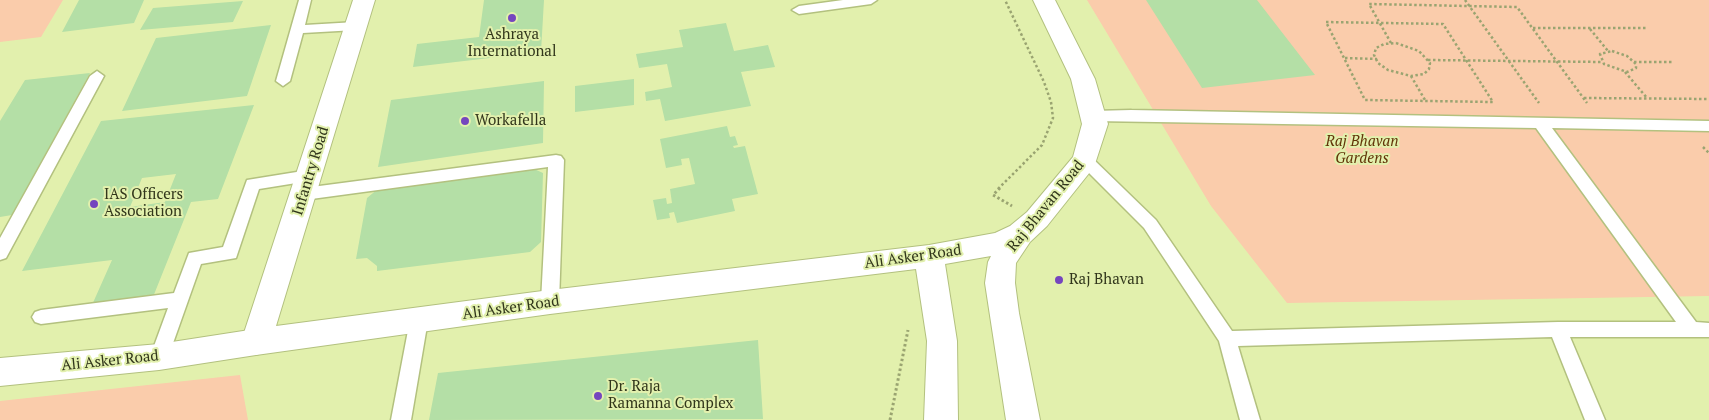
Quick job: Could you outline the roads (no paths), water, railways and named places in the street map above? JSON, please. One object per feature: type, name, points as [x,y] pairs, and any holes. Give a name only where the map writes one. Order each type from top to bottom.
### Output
[{"type":"main road","name":"Infantry Road","points":[[256,342],[364,0]]},
{"type":"main road","name":"Raj Bhavan Road","points":[[1023,420],[1000,283],[1002,262],[1020,234],[1037,218],[1085,160],[1095,124],[1083,79],[1044,0]]},
{"type":"main road","name":"Ali Asker Road","points":[[0,372],[159,357],[550,302],[929,256],[1000,243],[1020,234]]},
{"type":"main road","points":[[929,256],[942,341],[941,420]]},
{"type":"lane","points":[[283,81],[305,0]]},
{"type":"lane","points":[[799,10],[872,0]]},
{"type":"lane","points":[[298,30],[356,26]]},
{"type":"lane","points":[[0,253],[98,76]]},
{"type":"lane","points":[[1093,116],[1131,115],[1709,126]]},
{"type":"lane","points":[[1540,122],[1700,330]]},
{"type":"lane","points":[[159,357],[195,258],[230,253],[253,184],[307,185],[556,160],[550,302]]},
{"type":"lane","points":[[1085,160],[1150,224],[1227,339],[1250,420]]},
{"type":"lane","points":[[41,317],[181,299]]},
{"type":"lane","points":[[401,420],[419,320]]},
{"type":"lane","points":[[1227,339],[1558,329],[1700,330]]},
{"type":"lane","points":[[1558,329],[1594,420]]},
{"type":"place","name":"Ashraya International","points":[[512,18]]},
{"type":"place","name":"Workafella","points":[[465,121]]},
{"type":"place","name":"IAS Officers Association","points":[[94,204]]},
{"type":"place","name":"Raj Bhavan","points":[[1059,280]]},
{"type":"place","name":"Dr. Raja Ramanna Complex","points":[[598,396]]},
{"type":"park label","name":"Raj Bhavan Gardens","points":[[1362,150]]}]
